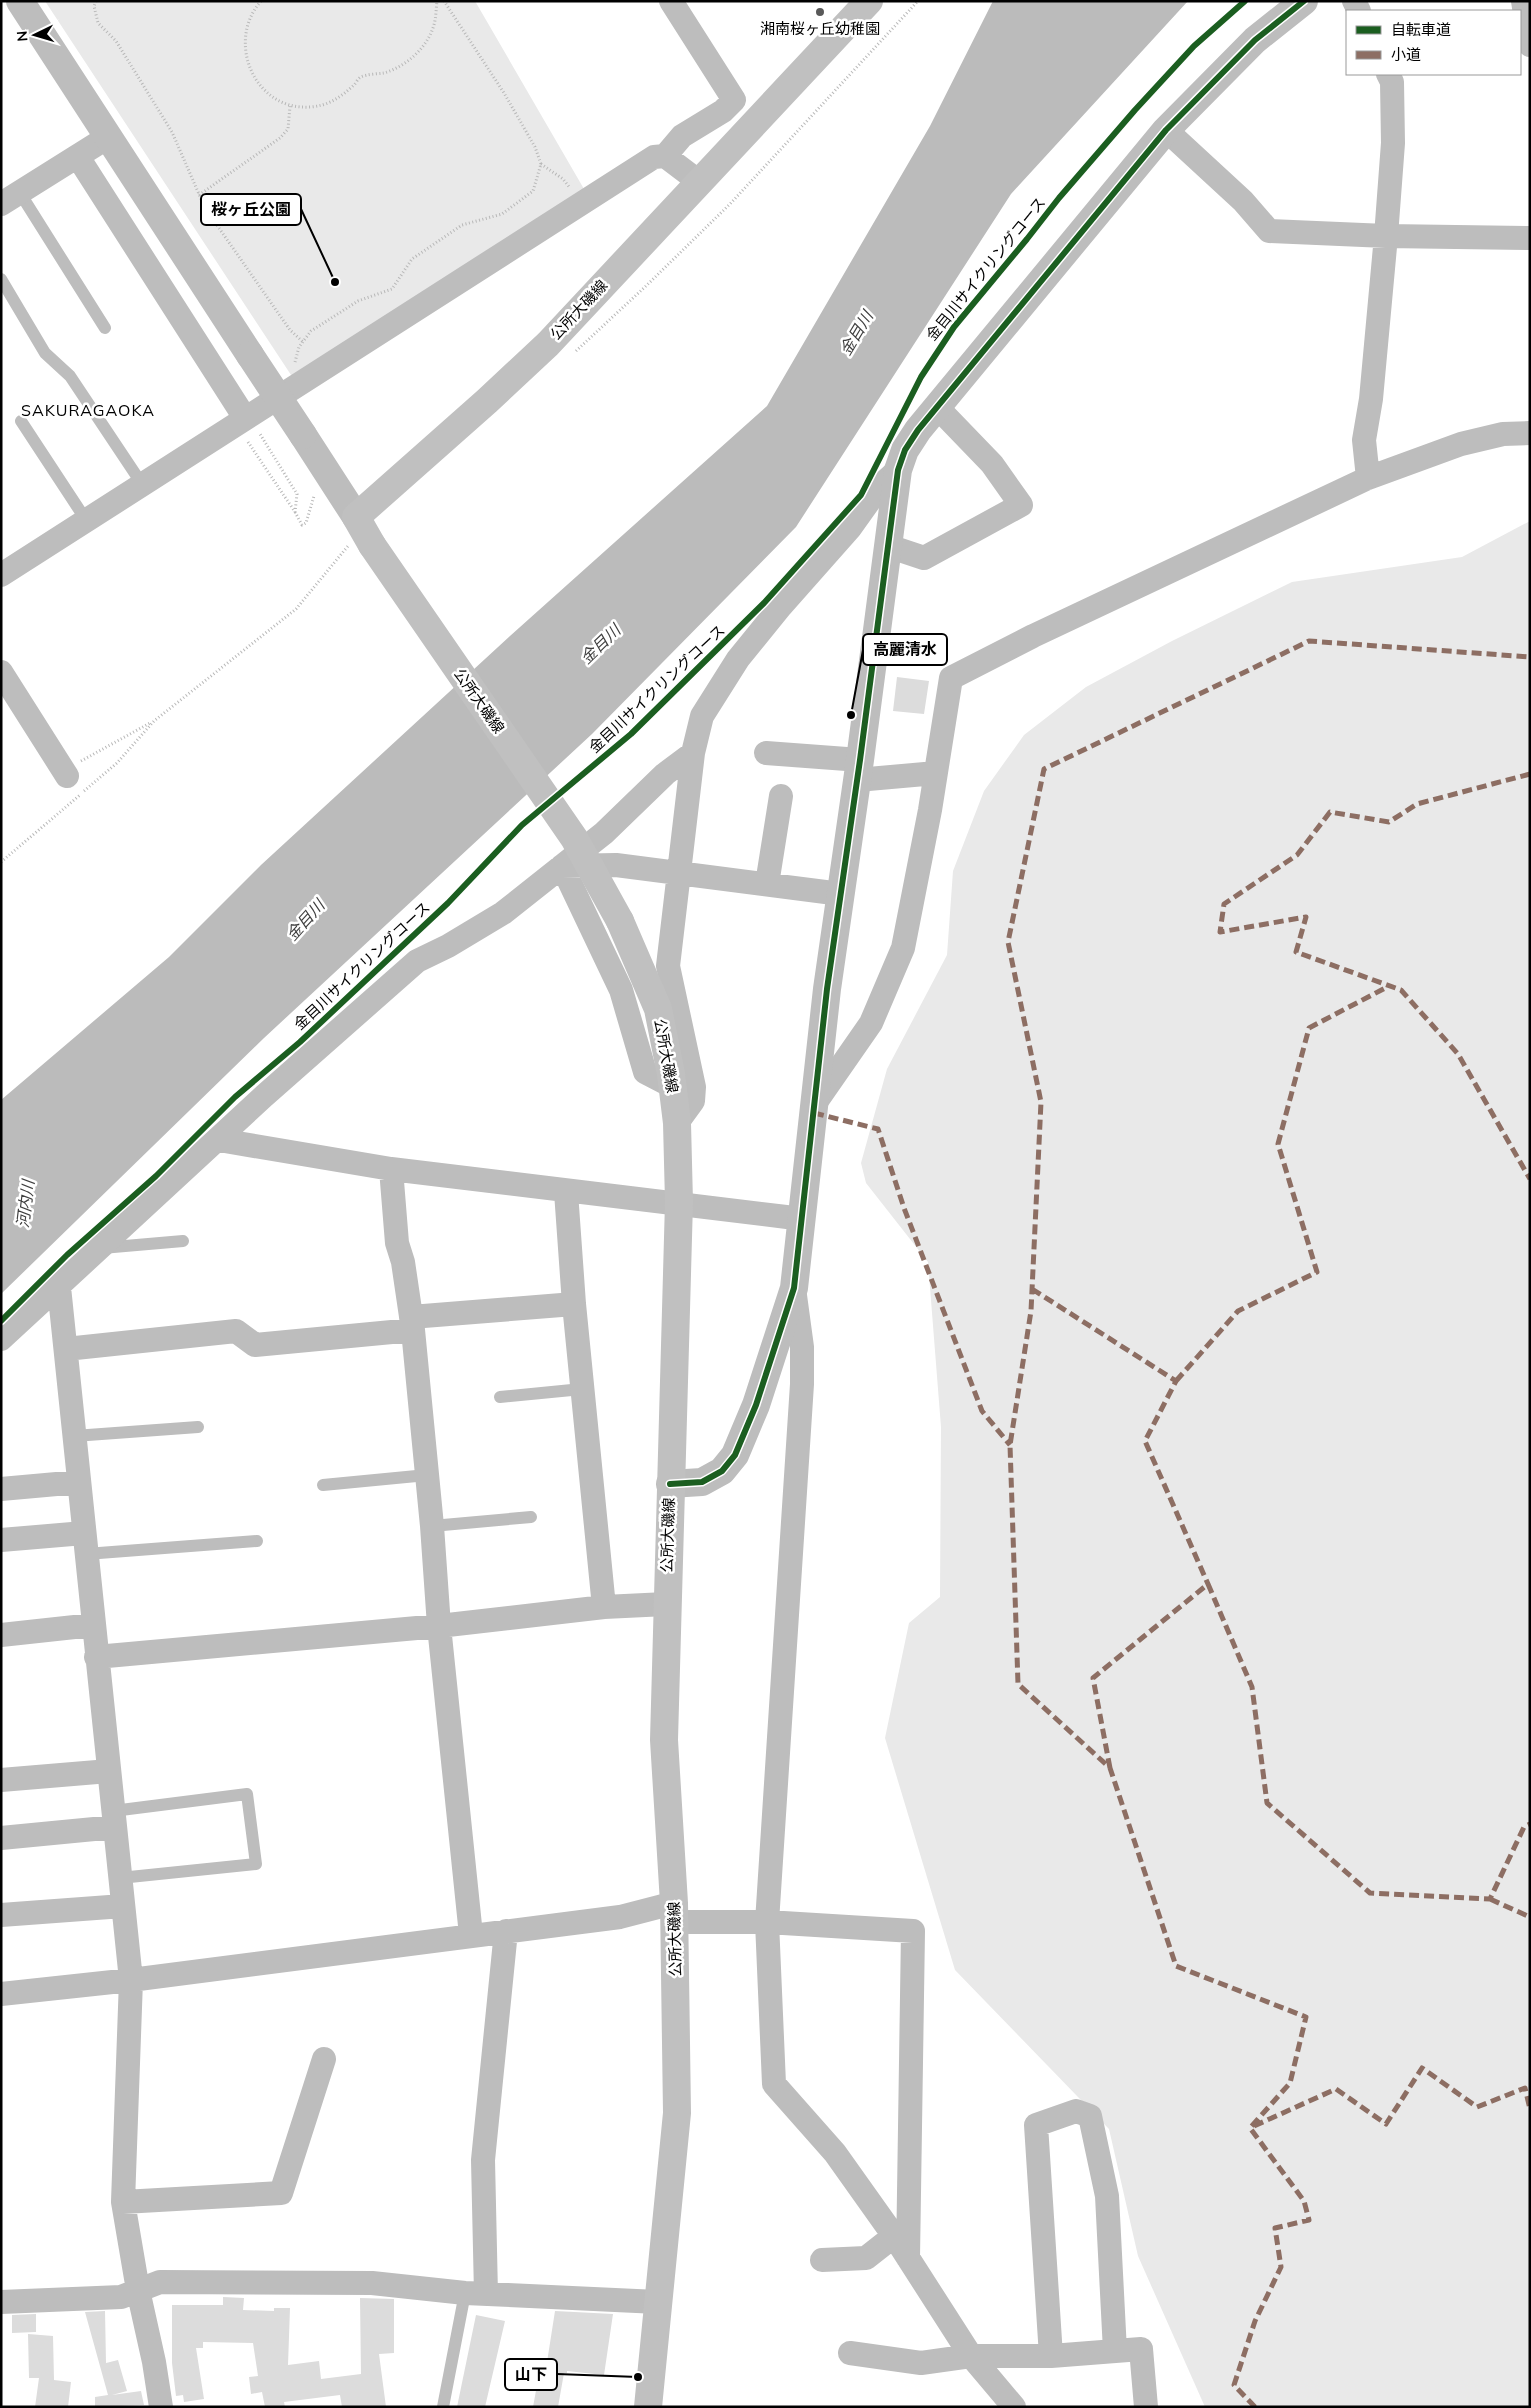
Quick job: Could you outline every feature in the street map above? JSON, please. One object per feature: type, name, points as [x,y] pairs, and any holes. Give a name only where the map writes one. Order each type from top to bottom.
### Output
[{"type":"main road","name":"公所大磯線","points":[[648,2407],[677,2113],[674,1912],[664,1740],[666,1604],[679,1202],[677,1122],[672,1086],[658,1009],[620,921],[574,838],[360,534],[488,402],[548,344],[698,181],[869,1]]},
{"type":"street","points":[[20,1],[303,435],[360,534]]},
{"type":"street","points":[[665,156],[682,136],[724,111],[734,100],[671,1]]},
{"type":"street","points":[[670,1484],[702,1482],[722,1471],[735,1454],[756,1405],[794,1288],[803,1219],[826,989],[859,770],[898,470],[911,439],[1166,130],[1254,40],[1304,1]]},
{"type":"street","points":[[1523,1],[1530,45]]},
{"type":"street","points":[[1368,478],[1364,440],[1370,399],[1386,236],[1393,143],[1392,82],[1388,75]]},
{"type":"street","points":[[1166,130],[1243,201],[1269,231],[1386,236],[1530,238]]},
{"type":"street","points":[[11,199],[108,137]]},
{"type":"street","points":[[1,575],[142,484],[246,430],[302,384],[654,157],[665,156],[698,181]]},
{"type":"street","points":[[78,157],[246,430]]},
{"type":"street","points":[[888,546],[924,558],[1021,505],[992,464],[937,407]]},
{"type":"street","points":[[814,1105],[871,1023],[903,948],[936,773],[951,678],[1033,636],[1368,478],[1461,444],[1503,434],[1530,433]]},
{"type":"street","points":[[677,1122],[693,1101],[694,1087],[668,966],[693,753],[702,716],[738,659],[850,528],[880,486],[898,470]]},
{"type":"street","points":[[1,672],[65,774]]},
{"type":"street","points":[[1,1339],[219,1140],[271,1090],[417,961],[448,946],[503,913],[604,833],[665,774],[693,753]]},
{"type":"street","points":[[766,753],[859,770],[936,773]]},
{"type":"street","points":[[767,884],[781,796]]},
{"type":"street","points":[[562,866],[616,865],[840,894]]},
{"type":"street","points":[[562,866],[621,990],[646,1072],[672,1086]]},
{"type":"street","points":[[219,1140],[391,1169],[566,1192],[679,1202],[803,1219]]},
{"type":"street","points":[[391,1169],[397,1244],[403,1262],[412,1324],[432,1526],[439,1626],[471,1935]]},
{"type":"street","points":[[566,1192],[574,1304],[604,1607]]},
{"type":"street","points":[[59,1286],[131,1980],[123,2202],[161,2407]]},
{"type":"street","points":[[794,1288],[802,1346],[802,1384],[767,1922],[774,2084],[835,2153],[894,2236],[971,2356],[1014,2407]]},
{"type":"street","points":[[66,1349],[236,1331],[255,1345],[574,1304]]},
{"type":"street","points":[[1,1489],[79,1482]]},
{"type":"street","points":[[1,1540],[85,1544]]},
{"type":"street","points":[[96,1657],[439,1626],[604,1607],[666,1604]]},
{"type":"street","points":[[1,1635],[93,1625]]},
{"type":"street","points":[[1,1780],[109,1771]]},
{"type":"street","points":[[1,1838],[114,1819]]},
{"type":"street","points":[[1,1915],[123,1906]]},
{"type":"street","points":[[1,1994],[131,1980],[471,1935],[674,1912],[767,1922],[912,1931],[908,2258]]},
{"type":"street","points":[[475,2293],[483,2160],[506,1931]]},
{"type":"street","points":[[123,2202],[281,2193],[324,2059]]},
{"type":"street","points":[[1051,2356],[1036,2125],[1076,2111],[1090,2116],[1107,2196],[1115,2351]]},
{"type":"street","points":[[822,2260],[866,2258],[894,2236]]},
{"type":"street","points":[[1,2302],[121,2297],[160,2282],[372,2283],[475,2293],[658,2302]]},
{"type":"street","points":[[850,2353],[921,2363],[971,2356],[1051,2356],[1141,2349],[1146,2407]]},
{"type":"lane","points":[[11,199],[105,328]]},
{"type":"lane","points":[[1,279],[45,353],[70,376],[142,484]]},
{"type":"lane","points":[[22,421],[86,520]]},
{"type":"lane","points":[[99,1248],[183,1241]]},
{"type":"lane","points":[[500,1397],[582,1389]]},
{"type":"lane","points":[[74,1436],[198,1426]]},
{"type":"lane","points":[[323,1485],[427,1475]]},
{"type":"lane","points":[[432,1526],[531,1517]]},
{"type":"lane","points":[[85,1544],[257,1541]]},
{"type":"lane","points":[[114,1819],[248,1794],[256,1864],[120,1878]]},
{"type":"lane","points":[[443,2407],[475,2293]]},
{"type":"path","points":[[96,1],[94,6],[98,23],[116,41],[172,132],[205,208],[290,330],[303,342]]},
{"type":"path","points":[[261,1],[250,20],[245,35],[245,52],[250,71],[257,84],[268,94],[290,106],[310,107],[328,104],[337,99],[361,77],[384,73],[401,66],[420,50],[433,28],[437,1]]},
{"type":"path","points":[[444,1],[504,93],[535,146],[542,164],[563,179],[582,204]]},
{"type":"path","points":[[573,352],[580,348],[730,204],[918,1]]},
{"type":"path","points":[[199,195],[280,138],[288,129],[290,106]]},
{"type":"path","points":[[302,384],[297,376],[295,360],[303,342],[311,331],[358,301],[392,289],[412,259],[462,225],[502,214],[516,206],[533,191],[542,164]]},
{"type":"path","points":[[246,430],[302,525],[306,523],[314,496]]},
{"type":"path","points":[[264,432],[259,434],[297,494],[295,512]]},
{"type":"path","points":[[308,488],[314,496]]},
{"type":"path","points":[[314,496],[321,494]]},
{"type":"path","points":[[65,774],[154,721],[220,672],[296,609],[360,534]]},
{"type":"path","points":[[1,862],[117,763],[154,721]]},
{"type":"shaded area","points":[[45,1],[475,1],[584,189],[293,378]]},
{"type":"shaded area","points":[[1530,521],[1530,2407],[1205,2407],[1138,2256],[1109,2129],[955,1970],[885,1738],[909,1623],[940,1597],[941,1427],[928,1262],[866,1183],[861,1163],[887,1069],[947,955],[953,871],[984,791],[1024,735],[1086,687],[1172,641],[1292,582],[1462,557]]},
{"type":"water","points":[[993,1],[1188,1],[1011,194],[796,527],[592,734],[264,1038],[1,1294],[1,1100],[169,957],[261,865],[510,636],[767,406],[930,126]]},
{"type":"building","points":[[897,677],[929,681],[924,714],[893,711]]},
{"type":"building","points":[[223,2297],[244,2298],[243,2310],[274,2311],[274,2308],[290,2308],[288,2365],[319,2361],[321,2379],[361,2374],[360,2298],[394,2299],[394,2353],[379,2354],[386,2407],[342,2407],[340,2395],[284,2402],[285,2407],[265,2407],[262,2392],[251,2394],[249,2377],[258,2376],[253,2343],[203,2342],[203,2348],[196,2348],[204,2399],[184,2402],[183,2395],[176,2396],[172,2363],[172,2305],[223,2305]]},
{"type":"building","points":[[105,2311],[106,2363],[118,2360],[127,2391],[112,2395],[141,2391],[144,2405],[95,2407],[95,2397],[108,2395],[85,2312]]},
{"type":"building","points":[[555,2311],[613,2314],[604,2375],[567,2371],[567,2373],[564,2373],[558,2407],[533,2407],[539,2374],[545,2375]]},
{"type":"building","points":[[36,2314],[36,2332],[12,2333],[12,2315]]},
{"type":"building","points":[[476,2315],[505,2321],[485,2407],[457,2407]]},
{"type":"building","points":[[28,2334],[53,2336],[54,2380],[71,2382],[68,2407],[35,2407],[39,2378],[29,2378]]},
{"type":"marked path","points":[[1255,2407],[1234,2385],[1255,2321],[1281,2267],[1275,2228],[1309,2220],[1304,2201],[1250,2128],[1290,2083],[1306,2017],[1176,1966],[1110,1768],[1018,1684],[1010,1445],[1031,1311],[1041,1102],[1008,942],[1044,769],[1309,641],[1530,657]]},
{"type":"marked path","points":[[1530,774],[1417,804],[1389,822],[1330,812],[1297,855],[1224,904],[1220,932],[1306,917],[1296,952],[1401,990],[1458,1054],[1530,1179]]},
{"type":"marked path","points":[[1176,1381],[1238,1311],[1317,1272],[1278,1144],[1309,1028],[1389,986]]},
{"type":"marked path","points":[[814,1113],[878,1129],[904,1208],[982,1411],[1010,1445]]},
{"type":"marked path","points":[[1032,1289],[1176,1381],[1145,1441],[1208,1584]]},
{"type":"marked path","points":[[1110,1768],[1093,1678],[1208,1584],[1252,1687],[1267,1803],[1370,1893],[1490,1899],[1524,1827],[1530,1824]]},
{"type":"marked path","points":[[1490,1899],[1530,1917]]},
{"type":"marked path","points":[[1254,2126],[1336,2089],[1386,2124],[1422,2068],[1477,2107],[1525,2088],[1530,2109]]},
{"type":"cycle path","name":"金目川サイクリングコース","points":[[1,1321],[67,1255],[156,1176],[235,1097],[300,1042],[448,903],[522,825],[631,734],[764,603],[861,495],[921,377],[954,327],[1059,198],[1135,110],[1194,46],[1245,1]]},
{"type":"cycle path","points":[[670,1484],[702,1482],[722,1471],[735,1455],[756,1405],[794,1288],[827,989],[860,760],[898,470],[905,450],[918,430],[1166,130],[1255,40],[1304,1]]},
{"type":"place","name":"湘南桜ヶ丘幼稚園","points":[[820,12]]},
{"type":"place","name":"桜ヶ丘公園","points":[[335,282]]},
{"type":"place","name":"高麗清水","points":[[851,715]]},
{"type":"place","name":"山下","points":[[638,2377]]},
{"type":"district","name":"SAKURAGAOKA","points":[[88,410]]},
{"type":"water label","name":"金目川","points":[[856,333]]},
{"type":"water label","name":"金目川","points":[[600,644]]},
{"type":"water label","name":"金目川","points":[[305,920]]},
{"type":"water label","name":"河内川","points":[[25,1204]]}]
